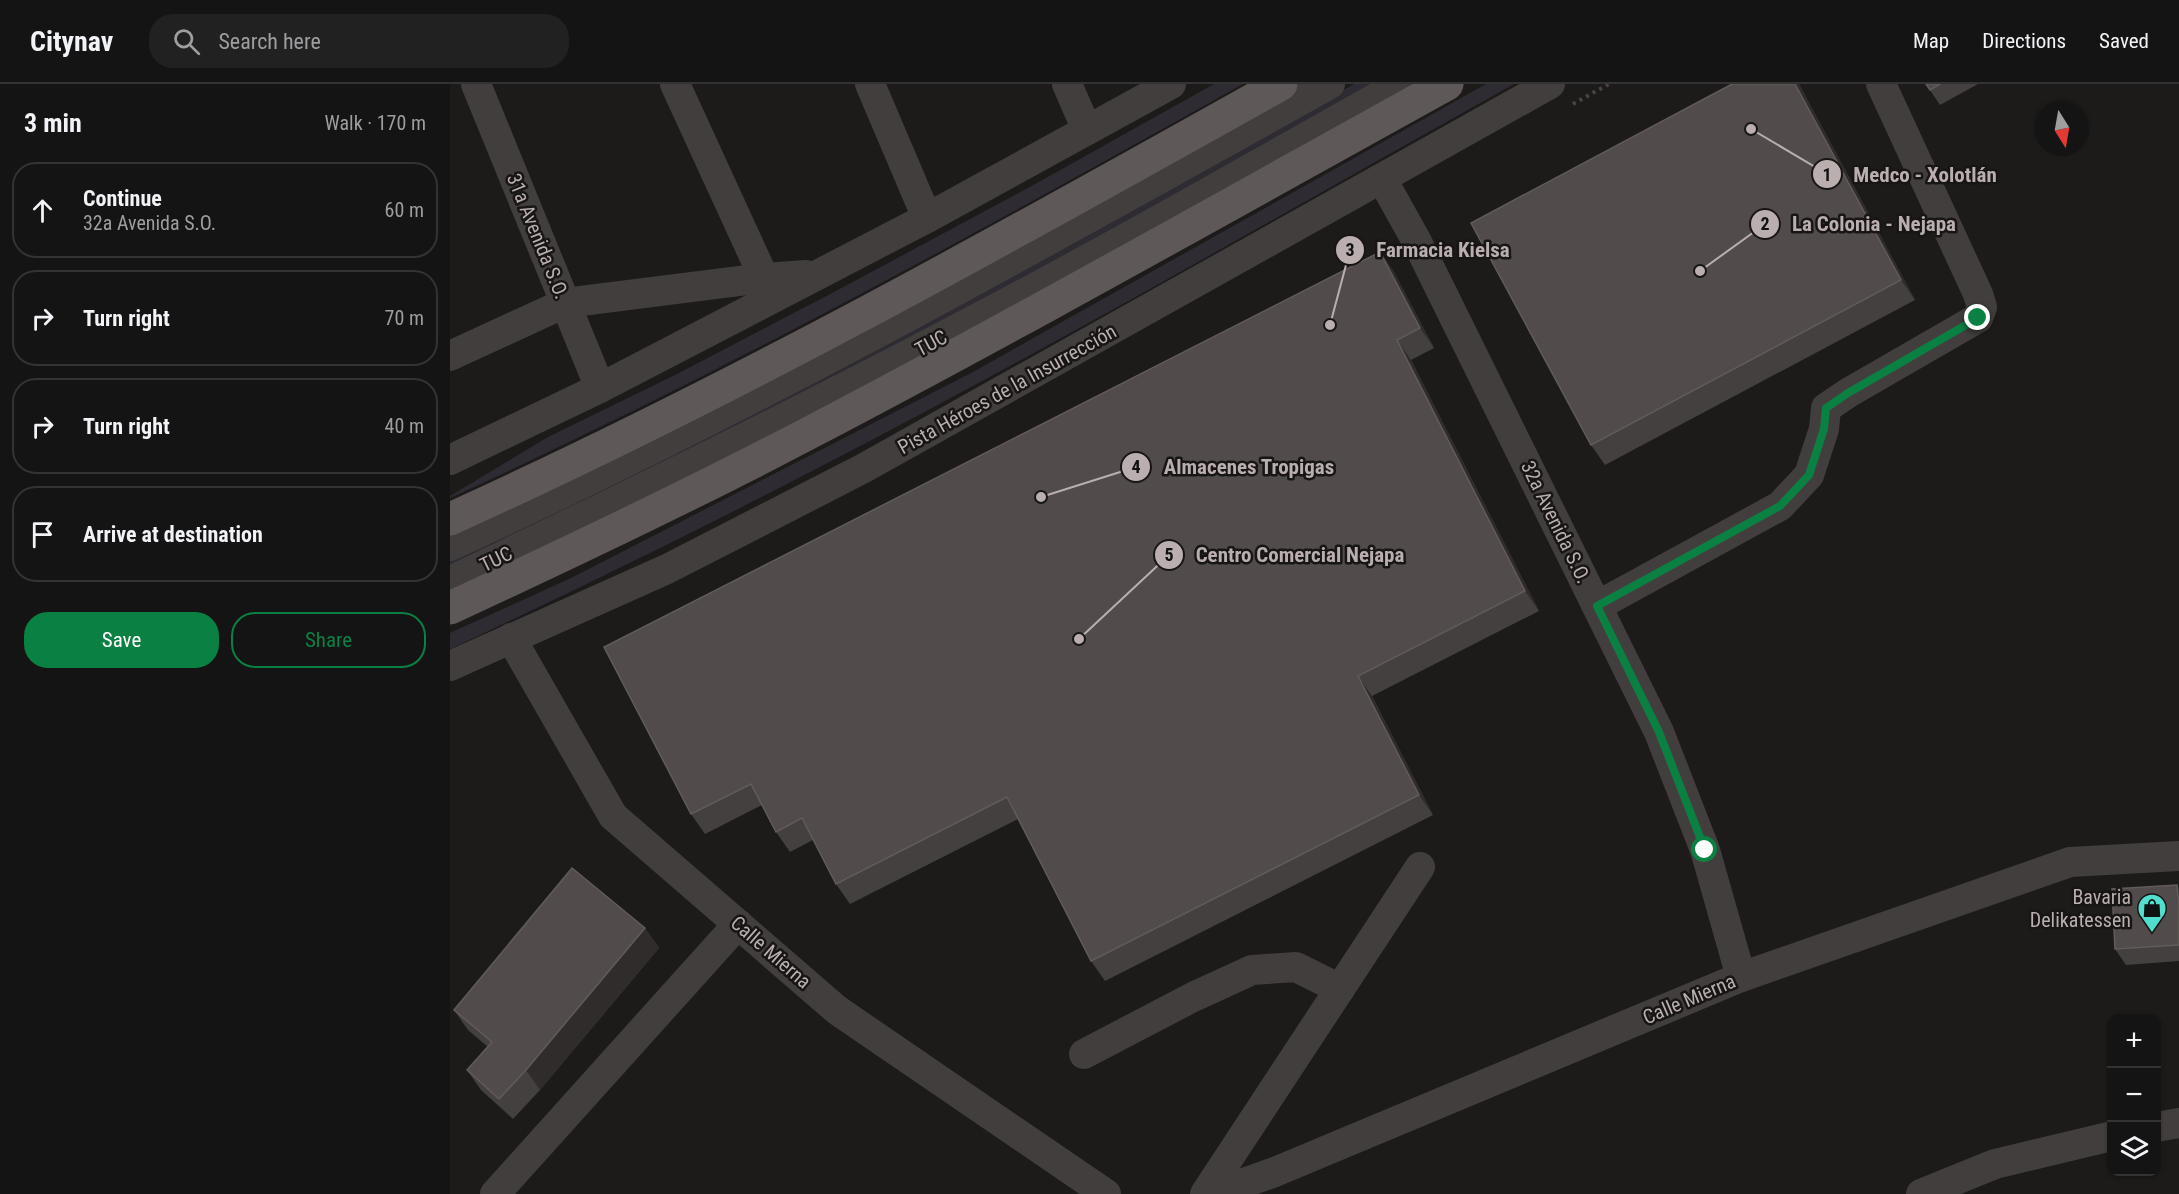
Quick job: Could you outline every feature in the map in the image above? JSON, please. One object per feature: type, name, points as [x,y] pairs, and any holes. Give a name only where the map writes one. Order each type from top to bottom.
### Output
[{"type":"main road","points":[[450,519],[776,361],[939,275],[1281,84]]},
{"type":"main road","points":[[450,608],[572,551],[810,433],[1447,84]]},
{"type":"street","name":"31a Avenida S.O.","points":[[476,84],[600,388]]},
{"type":"street","points":[[675,84],[764,278]]},
{"type":"street","points":[[870,84],[927,218]]},
{"type":"street","points":[[1067,84],[1087,130]]},
{"type":"street","points":[[450,460],[600,388],[927,218],[1171,84]]},
{"type":"street","name":"TUC","points":[[450,546],[721,414],[827,359],[997,269],[1330,84]]},
{"type":"street","name":"TUC","points":[[450,581],[692,466],[867,376],[972,321],[1401,84]]},
{"type":"street","name":"Pista Héroes de la Insurrección","points":[[450,666],[667,569],[864,468],[1550,84]]},
{"type":"street","points":[[1597,606],[1780,506],[1809,475],[1824,429],[1826,408],[1978,318],[1982,307],[1978,294],[1881,84]]},
{"type":"street","name":"32a Avenida S.O.","points":[[1382,178],[1416,240],[1664,742],[1705,850],[1741,977]]},
{"type":"street","points":[[450,356],[565,303],[764,278],[816,275]]},
{"type":"street","points":[[450,472],[510,431]]},
{"type":"street","name":"Calle Mierna","points":[[511,638],[613,816],[837,1010],[1106,1194]]},
{"type":"street","name":"Calle Mierna","points":[[1214,1194],[1281,1183],[1741,977],[2070,862],[2179,856]]},
{"type":"street","points":[[1205,1194],[1420,867]]},
{"type":"street","points":[[495,1194],[738,924]]},
{"type":"street","points":[[1084,1054],[1193,997],[1252,970],[1296,967],[1340,989]]},
{"type":"street","points":[[2161,1126],[2179,1123]]},
{"type":"street","points":[[1921,1194],[1995,1164],[2107,1137]]},
{"type":"shaded area","points":[[1214,84],[1243,84],[1047,193],[752,351],[652,402],[450,498],[548,437],[675,375],[836,291],[1037,183]]},
{"type":"shaded area","points":[[1354,84],[1381,84],[1011,290],[450,574],[450,561],[1210,165]]},
{"type":"shaded area","points":[[1486,84],[1514,84],[1106,313],[905,422],[647,555],[450,649],[450,633],[571,578],[973,372]]},
{"type":"building","points":[[1732,84],[1795,84],[1901,280],[1591,445],[1471,223]]},
{"type":"building","points":[[1926,84],[1940,84],[1930,90]]},
{"type":"building","points":[[1380,252],[1420,328],[1397,340],[1525,591],[1358,676],[1419,795],[1091,961],[1007,797],[836,884],[802,818],[776,832],[751,784],[691,814],[604,647]]},
{"type":"building","points":[[572,868],[645,928],[499,1099],[467,1070],[492,1042],[454,1010]]},
{"type":"building","name":"Bavaria Delikatessen","points":[[2177,885],[2179,945],[2115,949],[2112,889]]},
{"type":"place","name":"Medco - Xolotlán","points":[[1751,129]]},
{"type":"place","name":"La Colonia - Nejapa","points":[[1700,271]]},
{"type":"place","name":"Farmacia Kielsa","points":[[1330,325]]},
{"type":"place","name":"Almacenes Tropigas","points":[[1041,497]]},
{"type":"place","name":"Centro Comercial Nejapa","points":[[1079,639]]},
{"type":"place","name":"Bavaria Delikatessen","points":[[2152,934]]},
{"type":"route","points":[[1705,850],[1659,732],[1597,606],[1780,506],[1809,475],[1824,429],[1826,408],[1978,318]]}]
